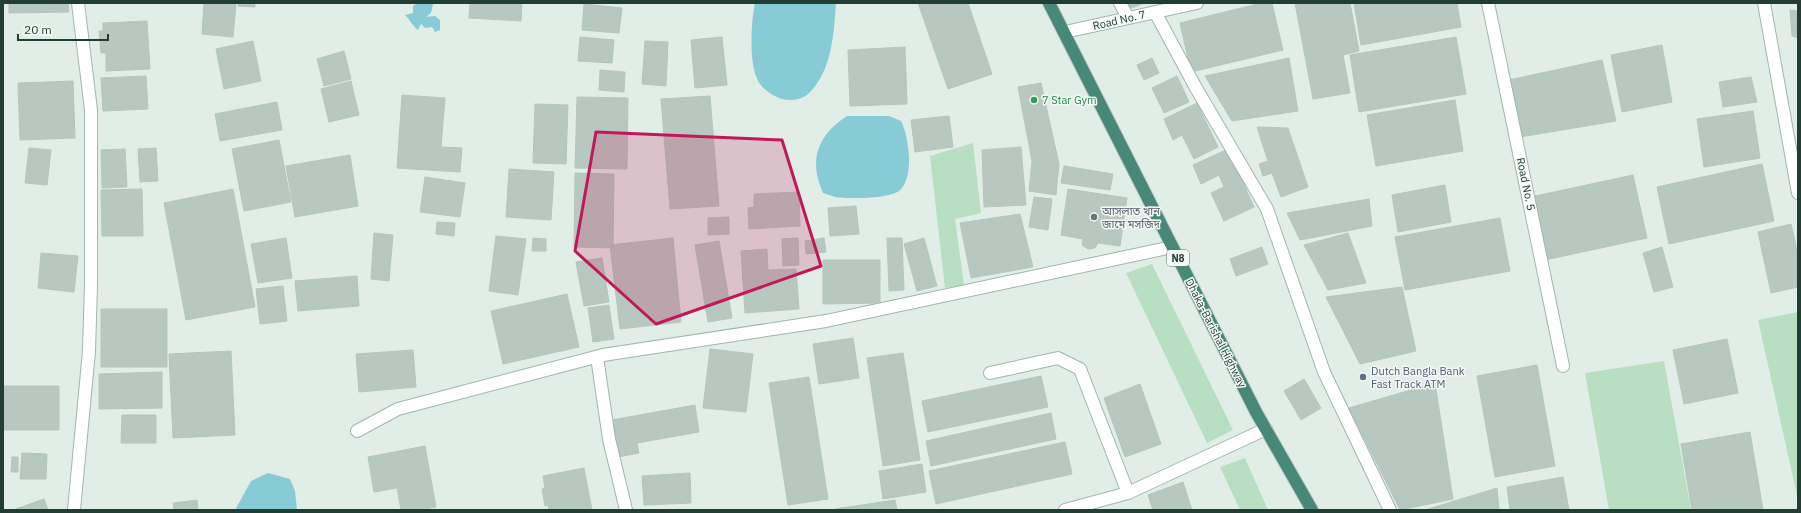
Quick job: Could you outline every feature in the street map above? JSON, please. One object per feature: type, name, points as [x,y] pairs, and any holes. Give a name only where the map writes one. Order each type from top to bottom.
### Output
[{"type":"highway","name":"Dhaka-Barishal Highway","points":[[1049,3],[1266,429],[1312,510]]},
{"type":"street","points":[[74,510],[89,350],[91,284],[91,110],[78,3]]},
{"type":"street","points":[[1120,3],[1128,18]]},
{"type":"street","name":"Road No. 7","points":[[1065,32],[1197,3]]},
{"type":"street","name":"Road No. 5","points":[[1488,3],[1563,366]]},
{"type":"street","points":[[1764,3],[1798,193]]},
{"type":"street","points":[[1155,12],[1196,88],[1267,209],[1324,372],[1390,510]]},
{"type":"street","points":[[357,431],[398,409],[597,357],[826,321],[1172,247]]},
{"type":"street","points":[[597,357],[609,439],[626,510]]},
{"type":"street","points":[[990,373],[1058,358],[1080,369],[1128,493]]},
{"type":"street","points":[[1065,510],[1128,493],[1266,429]]},
{"type":"highlighted area","points":[[596,132],[782,140],[821,266],[656,324],[575,251]]},
{"type":"green space","points":[[973,143],[981,213],[955,219],[964,285],[945,288],[930,156]]},
{"type":"green space","points":[[1152,264],[1233,430],[1207,443],[1126,273]]},
{"type":"green space","points":[[1798,312],[1798,500],[1758,320]]},
{"type":"green space","points":[[1664,361],[1691,510],[1609,510],[1585,373]]},
{"type":"green space","points":[[1245,458],[1268,510],[1240,510],[1220,467]]},
{"type":"water","points":[[418,3],[433,4],[431,13],[426,17],[435,16],[440,20],[440,30],[435,32],[432,27],[425,28],[421,24],[418,30],[405,15],[413,13],[413,6]]},
{"type":"water","points":[[755,3],[836,3],[833,38],[827,62],[817,83],[804,97],[793,100],[779,98],[764,89],[756,77],[752,56],[752,21]]},
{"type":"water","points":[[847,116],[889,116],[901,121],[908,147],[909,167],[904,185],[899,191],[886,196],[858,198],[835,197],[823,193],[816,170],[818,149],[829,131]]},
{"type":"water","points":[[268,473],[290,479],[295,491],[297,510],[235,510],[251,481]]},
{"type":"building","points":[[9,3],[68,3],[69,12],[9,13]]},
{"type":"building","points":[[204,3],[236,3],[233,37],[202,34]]},
{"type":"building","points":[[239,3],[255,3],[255,7],[238,6]]},
{"type":"building","points":[[470,3],[522,3],[521,21],[469,18]]},
{"type":"building","points":[[918,3],[968,3],[992,74],[948,89]]},
{"type":"building","points":[[1126,3],[1145,3],[1128,9]]},
{"type":"building","points":[[1262,3],[1272,3],[1283,50],[1191,72],[1180,23]]},
{"type":"building","points":[[1295,3],[1350,3],[1359,51],[1343,55],[1350,93],[1313,99]]},
{"type":"building","points":[[1354,3],[1457,3],[1461,27],[1361,45]]},
{"type":"building","points":[[584,4],[622,8],[619,33],[582,30]]},
{"type":"building","points":[[1790,10],[1798,11],[1798,38],[1792,36]]},
{"type":"building","points":[[147,21],[150,69],[106,71],[106,53],[101,53],[99,31],[103,31],[103,23]]},
{"type":"building","points":[[580,37],[614,40],[612,63],[578,61]]},
{"type":"building","points":[[722,37],[727,85],[695,88],[691,40]]},
{"type":"building","points":[[1456,37],[1466,94],[1359,112],[1350,55]]},
{"type":"building","points":[[253,41],[261,81],[224,89],[216,49]]},
{"type":"building","points":[[645,41],[668,42],[666,86],[642,84]]},
{"type":"building","points":[[1662,45],[1672,102],[1622,112],[1611,55]]},
{"type":"building","points":[[905,47],[907,104],[850,106],[848,50]]},
{"type":"building","points":[[344,51],[351,79],[324,86],[317,59]]},
{"type":"building","points":[[1152,58],[1159,73],[1144,80],[1137,65]]},
{"type":"building","points":[[1289,58],[1298,111],[1232,121],[1205,76]]},
{"type":"building","points":[[1602,60],[1616,121],[1520,137],[1509,80]]},
{"type":"building","points":[[600,70],[625,72],[624,92],[599,90]]},
{"type":"building","points":[[146,76],[148,109],[103,111],[101,78]]},
{"type":"building","points":[[1177,76],[1189,102],[1164,113],[1152,88]]},
{"type":"building","points":[[1751,77],[1757,102],[1723,107],[1719,82]]},
{"type":"building","points":[[73,81],[75,138],[20,140],[18,83]]},
{"type":"building","points":[[351,81],[359,115],[329,122],[321,89]]},
{"type":"building","points":[[1041,83],[1059,164],[1056,195],[1029,191],[1032,161],[1018,87]]},
{"type":"building","points":[[402,95],[445,98],[441,147],[462,148],[460,172],[397,168]]},
{"type":"building","points":[[710,96],[719,206],[670,209],[661,99]]},
{"type":"building","points":[[577,97],[628,98],[627,169],[575,168]]},
{"type":"building","points":[[1455,100],[1463,151],[1376,166],[1367,115]]},
{"type":"building","points":[[277,102],[282,130],[220,141],[215,114]]},
{"type":"building","points":[[1197,103],[1218,147],[1194,159],[1182,135],[1173,140],[1164,119]]},
{"type":"building","points":[[535,104],[568,105],[566,164],[533,163]]},
{"type":"building","points":[[1753,111],[1760,158],[1704,167],[1697,119]]},
{"type":"building","points":[[949,116],[953,147],[915,152],[911,120]]},
{"type":"building","points":[[1257,127],[1288,128],[1308,187],[1281,197],[1272,173],[1263,176],[1259,164],[1268,161]]},
{"type":"building","points":[[279,140],[291,202],[244,211],[232,149]]},
{"type":"building","points":[[1021,147],[1026,205],[984,207],[982,150]]},
{"type":"building","points":[[29,148],[51,150],[47,185],[25,183]]},
{"type":"building","points":[[156,148],[158,181],[140,182],[138,149]]},
{"type":"building","points":[[125,149],[127,187],[102,188],[101,150]]},
{"type":"building","points":[[1228,149],[1254,207],[1224,221],[1211,193],[1224,187],[1219,175],[1201,184],[1193,165]]},
{"type":"building","points":[[350,155],[358,206],[295,217],[286,166]]},
{"type":"building","points":[[1762,164],[1774,221],[1669,244],[1657,187]]},
{"type":"building","points":[[1064,166],[1113,174],[1110,190],[1061,183]]},
{"type":"building","points":[[509,169],[554,172],[551,220],[506,217]]},
{"type":"building","points":[[575,173],[614,174],[613,248],[574,247]]},
{"type":"building","points":[[1633,175],[1647,238],[1545,260],[1531,197]]},
{"type":"building","points":[[425,177],[465,183],[460,217],[420,212]]},
{"type":"building","points":[[1445,185],[1451,222],[1398,232],[1392,195]]},
{"type":"building","points":[[142,189],[143,236],[102,236],[101,190]]},
{"type":"building","points":[[233,189],[255,307],[186,320],[164,203]]},
{"type":"building","name":"আসলাত খান জামে মসজিদ","points":[[1068,189],[1127,198],[1120,246],[1098,243],[1095,248],[1088,249],[1082,245],[1083,239],[1061,235]]},
{"type":"building","points":[[799,192],[800,226],[749,229],[748,208],[754,207],[754,194]]},
{"type":"building","points":[[1034,197],[1052,199],[1048,230],[1029,227]]},
{"type":"building","points":[[1369,199],[1372,226],[1300,240],[1287,213]]},
{"type":"building","points":[[856,206],[859,234],[830,236],[828,208]]},
{"type":"building","points":[[1020,214],[1033,267],[971,278],[960,223]]},
{"type":"building","points":[[729,217],[729,234],[708,235],[708,218]]},
{"type":"building","points":[[1500,218],[1510,271],[1405,290],[1395,237]]},
{"type":"building","points":[[437,222],[455,223],[454,236],[436,234]]},
{"type":"building","points":[[1791,224],[1798,255],[1798,287],[1771,293],[1758,232]]},
{"type":"building","points":[[374,233],[393,235],[389,281],[371,279]]},
{"type":"building","points":[[1348,233],[1366,283],[1328,290],[1304,245]]},
{"type":"building","points":[[496,236],[526,239],[518,295],[489,291]]},
{"type":"building","points":[[286,238],[292,278],[258,283],[251,244]]},
{"type":"building","points":[[533,238],[546,239],[546,251],[532,251]]},
{"type":"building","points":[[673,238],[681,322],[620,329],[610,245]]},
{"type":"building","points":[[798,238],[799,265],[783,266],[782,239]]},
{"type":"building","points":[[824,238],[826,252],[806,254],[805,241]]},
{"type":"building","points":[[887,238],[902,238],[904,290],[889,291]]},
{"type":"building","points":[[924,238],[937,286],[917,291],[904,244]]},
{"type":"building","points":[[719,241],[732,318],[708,322],[695,245]]},
{"type":"building","points":[[1262,247],[1268,264],[1236,276],[1230,259]]},
{"type":"building","points":[[1662,247],[1673,287],[1654,292],[1643,253]]},
{"type":"building","points":[[767,249],[768,270],[796,269],[799,309],[745,313],[741,251]]},
{"type":"building","points":[[41,253],[78,256],[74,292],[38,288]]},
{"type":"building","points":[[602,258],[609,302],[584,306],[576,262]]},
{"type":"building","points":[[823,260],[880,260],[880,303],[823,304]]},
{"type":"building","points":[[357,276],[359,306],[298,311],[295,281]]},
{"type":"building","points":[[283,286],[287,321],[260,324],[256,289]]},
{"type":"building","points":[[1402,287],[1416,351],[1360,364],[1326,297]]},
{"type":"building","points":[[567,294],[579,347],[503,364],[491,311]]},
{"type":"building","points":[[609,305],[614,339],[593,342],[588,308]]},
{"type":"building","points":[[101,309],[167,309],[167,367],[101,367]]},
{"type":"building","points":[[853,338],[859,378],[819,384],[813,344]]},
{"type":"building","points":[[1727,339],[1738,393],[1684,404],[1673,350]]},
{"type":"building","points":[[710,349],[753,354],[746,412],[703,408]]},
{"type":"building","points":[[413,350],[416,387],[359,392],[356,354]]},
{"type":"building","points":[[231,351],[235,435],[173,438],[169,354]]},
{"type":"building","points":[[903,353],[920,460],[883,466],[867,358]]},
{"type":"building","points":[[1537,365],[1555,466],[1495,477],[1477,376]]},
{"type":"building","points":[[162,372],[162,408],[99,409],[99,374]]},
{"type":"building","points":[[1041,376],[1048,407],[928,432],[922,401]]},
{"type":"building","points":[[809,377],[828,499],[788,505],[769,383]]},
{"type":"building","points":[[1304,379],[1321,408],[1301,420],[1284,391]]},
{"type":"building","points":[[1435,383],[1453,499],[1400,510],[1349,408]]},
{"type":"building","points":[[1140,384],[1161,444],[1125,457],[1104,398]]},
{"type":"building","points":[[3,386],[59,386],[59,430],[3,430]]},
{"type":"building","points":[[695,405],[699,432],[637,443],[639,453],[618,457],[612,420]]},
{"type":"building","points":[[1051,413],[1056,439],[931,466],[926,441]]},
{"type":"building","points":[[122,415],[156,415],[156,443],[121,443]]},
{"type":"building","points":[[1750,432],[1763,510],[1692,510],[1681,444]]},
{"type":"building","points":[[1065,442],[1072,474],[936,504],[929,471]]},
{"type":"building","points":[[425,446],[436,507],[420,510],[401,510],[397,488],[374,492],[368,457]]},
{"type":"building","points":[[22,453],[47,454],[46,479],[20,479]]},
{"type":"building","points":[[12,457],[18,457],[18,472],[11,472]]},
{"type":"building","points":[[922,464],[926,492],[883,499],[879,471]]},
{"type":"building","points":[[584,468],[592,510],[549,510],[548,505],[545,506],[542,489],[545,488],[543,476]]},
{"type":"building","points":[[690,473],[691,503],[644,505],[642,476]]},
{"type":"building","points":[[1563,477],[1569,510],[1510,510],[1507,487]]},
{"type":"building","points":[[1183,482],[1192,510],[1153,510],[1148,495]]},
{"type":"building","points":[[1497,488],[1499,510],[1425,510]]},
{"type":"building","points":[[44,499],[48,510],[13,510]]},
{"type":"building","points":[[197,500],[198,510],[174,510],[173,503]]},
{"type":"building","points":[[895,500],[897,510],[835,510],[835,509]]},
{"type":"place","name":"7 Star Gym","points":[[1034,100]]},
{"type":"place","name":"আসলাত খান জামে মসজিদ","points":[[1094,217]]},
{"type":"place","name":"Dutch Bangla Bank Fast Track ATM","points":[[1363,377]]}]
